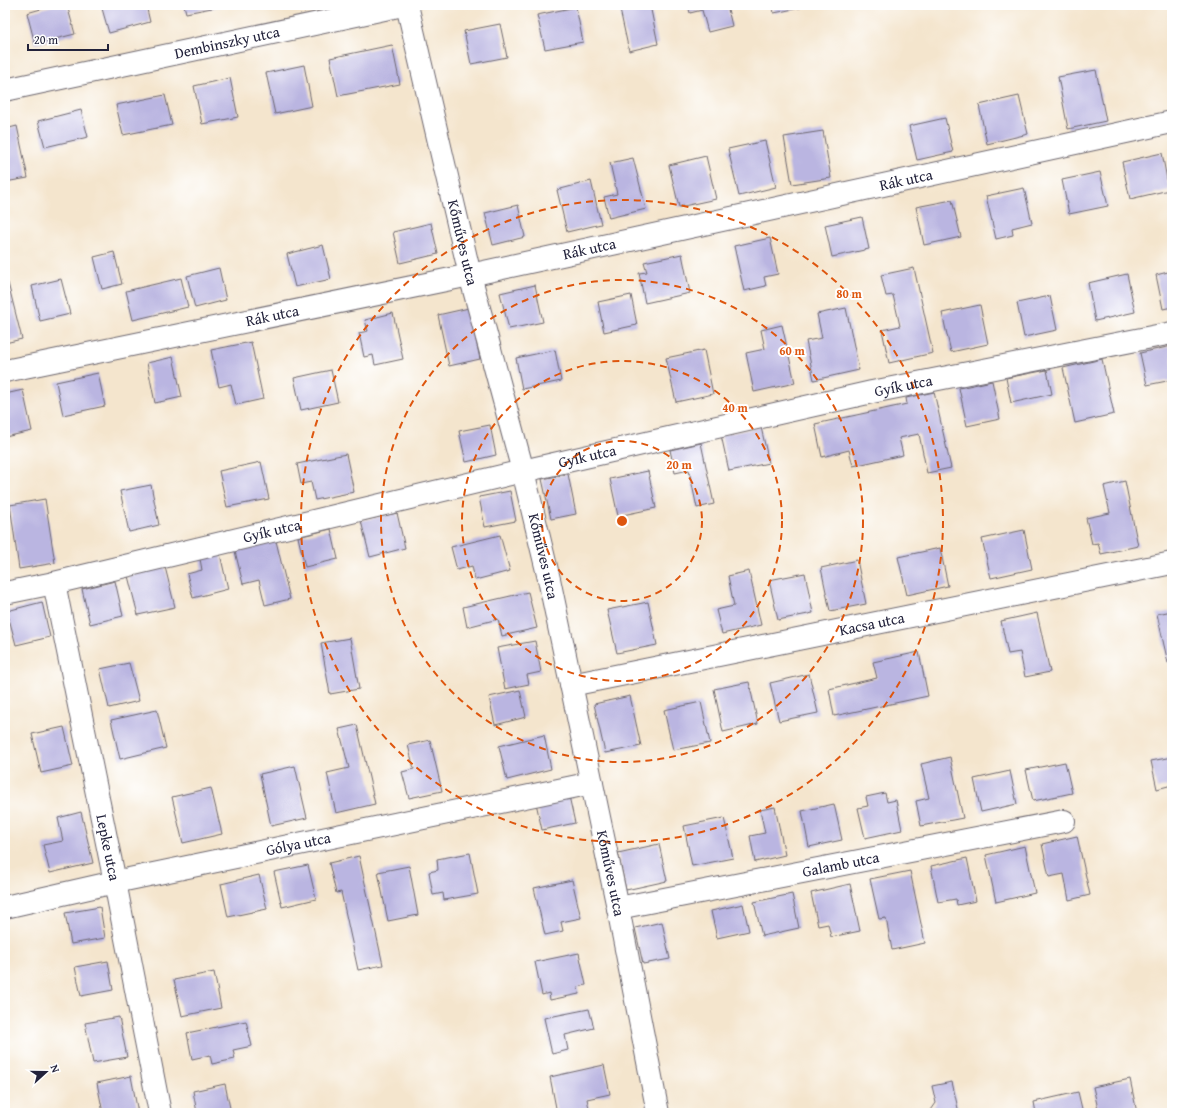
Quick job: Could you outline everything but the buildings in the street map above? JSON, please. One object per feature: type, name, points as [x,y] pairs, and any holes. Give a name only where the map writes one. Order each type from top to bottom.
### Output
[{"type":"street","name":"Dembinszky utca","points":[[5,90],[403,5]]},
{"type":"street","name":"Kőműves utca","points":[[407,5],[470,276],[523,471],[549,579],[618,908],[658,1113]]},
{"type":"street","name":"Rák utca","points":[[5,371],[470,276],[1172,122]]},
{"type":"street","name":"Gyík utca","points":[[5,593],[54,583],[523,471],[872,392],[1172,333]]},
{"type":"street","name":"Kacsa utca","points":[[571,685],[1172,563]]},
{"type":"street","name":"Lepke utca","points":[[54,583],[160,1113]]},
{"type":"street","name":"Gólya utca","points":[[5,907],[115,882],[592,783]]},
{"type":"street","name":"Galamb utca","points":[[618,908],[1064,821]]}]
